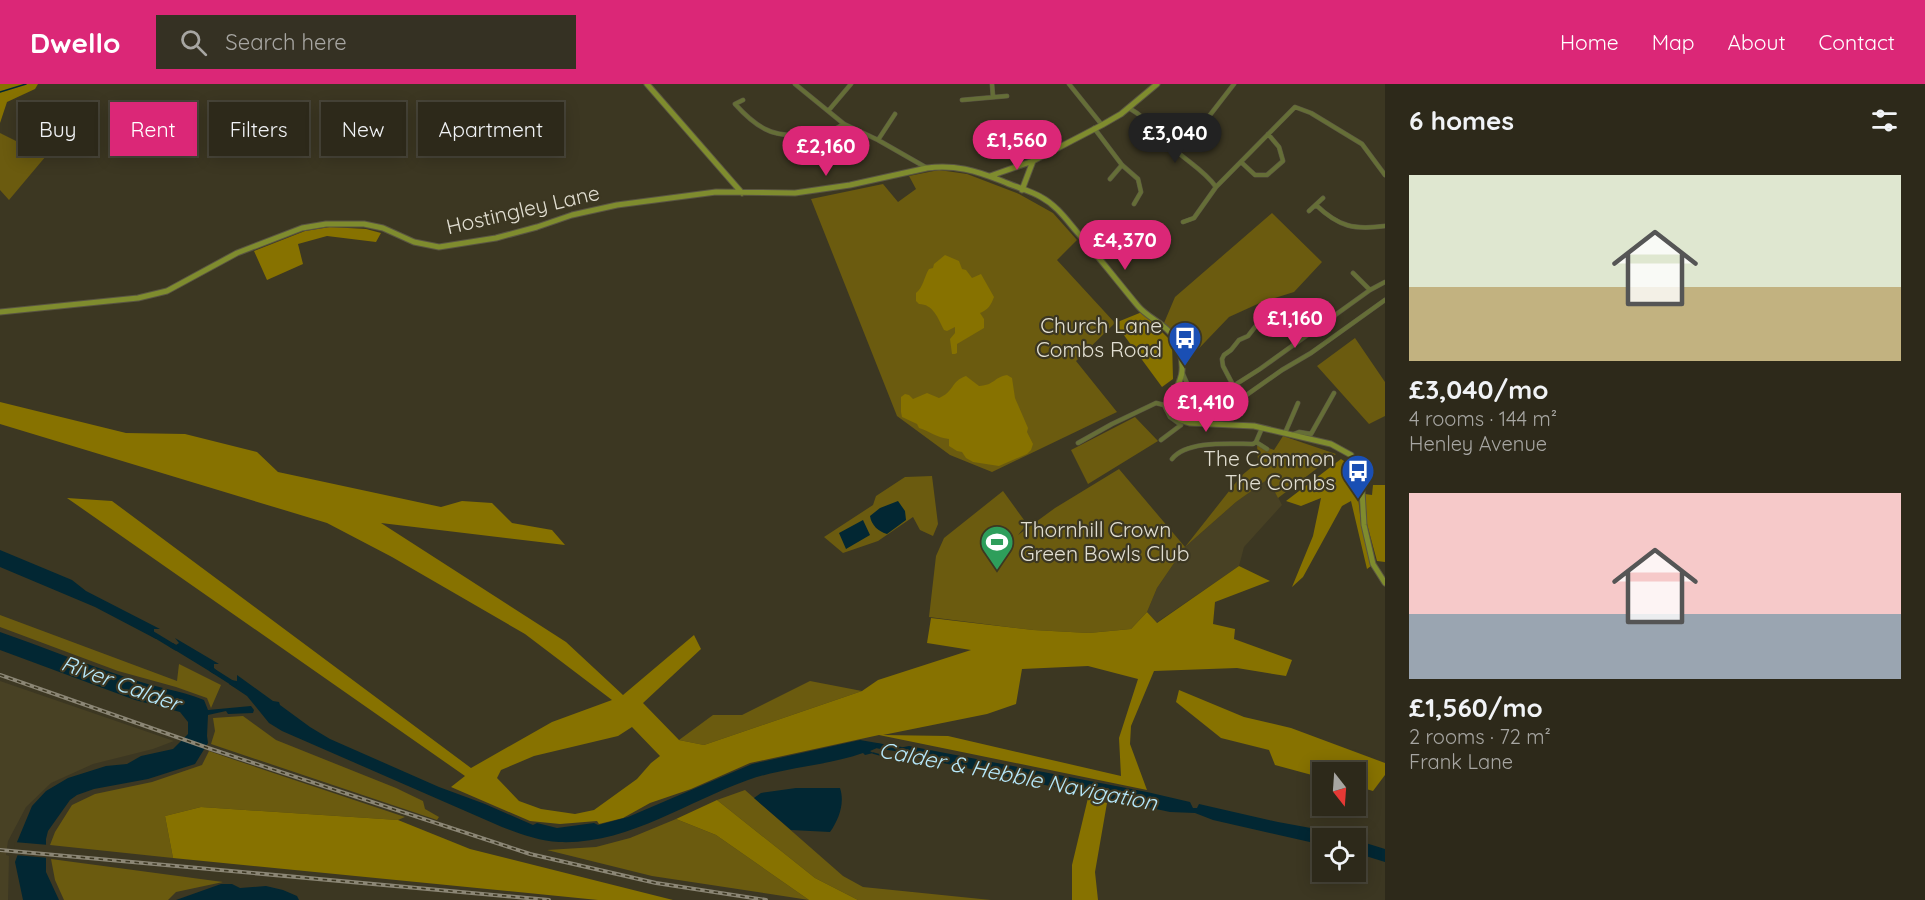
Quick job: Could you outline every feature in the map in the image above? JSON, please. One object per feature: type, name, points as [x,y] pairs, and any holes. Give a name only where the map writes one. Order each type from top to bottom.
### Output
[{"type":"main road","points":[[647,84],[742,193]]},
{"type":"main road","points":[[988,175],[1033,161],[1102,125],[1157,84]]},
{"type":"main road","points":[[1022,190],[1033,161]]},
{"type":"main road","name":"Hostingley Lane","points":[[0,312],[138,298],[167,291],[237,253],[302,228],[327,224],[364,224],[383,228],[414,242],[439,247],[496,238],[572,215],[617,205],[689,195],[795,193],[850,185],[938,166],[967,168],[988,175],[1041,197],[1057,208],[1139,308],[1173,335],[1178,344],[1182,371]]},
{"type":"main road","points":[[1182,371],[1171,402],[1174,414],[1182,423],[1262,428],[1331,444],[1351,455],[1361,473],[1364,525],[1373,564],[1385,583]]},
{"type":"street","points":[[795,84],[844,124],[927,168]]},
{"type":"street","points":[[829,110],[851,84]]},
{"type":"street","points":[[992,84],[993,97]]},
{"type":"street","points":[[1069,84],[1102,125]]},
{"type":"street","points":[[1210,115],[1234,84]]},
{"type":"street","points":[[963,100],[1007,96]]},
{"type":"street","points":[[743,100],[735,104],[748,118],[767,130],[786,135],[821,135],[844,124]]},
{"type":"street","points":[[1129,107],[1175,150],[1211,179],[1216,187]]},
{"type":"street","points":[[1182,222],[1194,218],[1216,187],[1295,107],[1341,130],[1362,144],[1385,175]]},
{"type":"street","points":[[878,140],[895,114]]},
{"type":"street","points":[[1094,128],[1122,165],[1138,179],[1141,192],[1134,204]]},
{"type":"street","points":[[1241,162],[1255,175],[1267,175],[1283,161],[1279,147],[1268,134]]},
{"type":"street","points":[[1110,179],[1122,165]]},
{"type":"street","points":[[1309,211],[1323,198]]},
{"type":"street","points":[[1316,204],[1327,215],[1343,224],[1362,229],[1385,226]]},
{"type":"street","points":[[1353,273],[1370,290]]},
{"type":"street","points":[[1182,371],[1187,387],[1196,401],[1211,399],[1260,369],[1370,290],[1385,282]]},
{"type":"street","points":[[1210,410],[1238,401],[1385,300]]},
{"type":"street","points":[[1292,316],[1308,334]]},
{"type":"street","points":[[1233,385],[1223,366],[1222,359],[1239,340],[1248,336],[1255,327]]},
{"type":"street","points":[[1294,435],[1299,432],[1311,434],[1334,393]]},
{"type":"street","points":[[1078,443],[1156,403],[1164,405],[1170,417],[1182,423],[1161,440]]},
{"type":"street","points":[[1286,433],[1298,403]]},
{"type":"street","points":[[1226,406],[1227,412]]},
{"type":"street","points":[[1172,459],[1177,454],[1205,444],[1253,444],[1262,428]]},
{"type":"street","points":[[1256,442],[1267,449]]},
{"type":"shaded area","points":[[0,84],[38,84],[35,89],[7,102],[0,123]]},
{"type":"shaded area","points":[[0,133],[18,142],[18,156],[46,156],[9,200],[0,190]]},
{"type":"shaded area","points":[[939,170],[967,174],[1019,194],[1053,213],[1077,240],[1057,260],[1115,323],[1076,361],[1117,412],[992,472],[950,455],[897,416],[811,199],[883,184],[898,202],[916,189],[909,176]]},
{"type":"shaded area","points":[[1272,213],[1322,262],[1294,292],[1262,302],[1229,317],[1184,364],[1179,341],[1164,323],[1175,297]]},
{"type":"shaded area","points":[[330,227],[366,229],[381,233],[376,242],[327,236],[298,244],[303,264],[267,280],[254,251],[305,231]]},
{"type":"shaded area","points":[[945,255],[959,261],[962,269],[966,270],[972,278],[981,274],[994,297],[989,307],[980,313],[984,319],[984,328],[957,344],[955,354],[952,354],[950,339],[955,333],[955,327],[944,330],[931,309],[916,301],[916,293],[929,269],[933,268],[934,264]]},
{"type":"shaded area","points":[[1142,312],[1172,342],[1173,379],[1162,387],[1115,323]]},
{"type":"shaded area","points":[[1355,338],[1385,382],[1385,416],[1369,424],[1317,366]]},
{"type":"shaded area","points":[[1007,375],[1012,378],[1015,398],[1033,444],[1027,454],[999,466],[973,462],[962,452],[949,446],[949,439],[919,428],[917,424],[902,417],[901,397],[905,394],[913,399],[927,393],[939,398],[966,376],[979,386]]},
{"type":"shaded area","points":[[0,402],[126,433],[185,434],[257,452],[278,472],[441,507],[462,501],[492,503],[512,523],[552,530],[565,545],[381,523],[566,642],[623,695],[694,635],[701,649],[643,703],[679,740],[704,745],[862,691],[878,680],[971,650],[927,643],[931,618],[1033,630],[1089,633],[1131,629],[1147,612],[1157,623],[1239,566],[1270,581],[1215,602],[1213,624],[1235,629],[1234,639],[1292,660],[1286,676],[1237,668],[1154,671],[1131,726],[1130,744],[1147,790],[879,735],[750,763],[691,789],[650,803],[623,818],[599,824],[597,821],[560,824],[530,821],[451,787],[465,776],[67,498],[112,501],[471,768],[552,722],[612,700],[525,634],[392,557],[327,523],[0,424]],"holes":[[[1088,666],[1138,679],[1119,738],[1121,776],[948,736],[883,735],[987,714],[1016,704],[1022,669]],[[632,727],[660,756],[637,779],[594,810],[575,814],[541,809],[519,801],[497,778],[501,770],[534,756],[618,736]]]},
{"type":"shaded area","points":[[1135,417],[1158,441],[1088,484],[1071,450]]},
{"type":"shaded area","points":[[1283,436],[1336,454],[1278,498],[1268,479],[1236,502],[1185,547],[1241,476],[1258,462],[1257,444],[1274,450]]},
{"type":"shaded area","points":[[1341,459],[1350,465],[1356,480],[1361,523],[1371,566],[1367,569],[1351,501],[1342,506],[1303,577],[1292,587],[1313,536],[1321,498],[1301,506],[1286,501]]},
{"type":"shaded area","points":[[1119,469],[1185,547],[1157,588],[1147,612],[1131,629],[1089,633],[1033,630],[929,617],[936,556],[944,538],[1003,491],[1027,524],[1018,535],[1055,508]]},
{"type":"shaded area","points":[[932,476],[938,524],[933,536],[920,530],[913,517],[878,541],[843,553],[824,537],[873,505],[876,496],[905,477]]},
{"type":"shaded area","points":[[1268,478],[1282,505],[1244,547],[1239,566],[1156,623],[1147,612],[1157,588],[1185,547],[1236,502]]},
{"type":"shaded area","points":[[1373,485],[1385,485],[1385,562],[1377,561],[1367,524],[1365,494],[1372,495]]},
{"type":"shaded area","points":[[0,615],[177,681],[179,664],[221,685],[211,708],[207,698],[118,671],[0,627]]},
{"type":"shaded area","points":[[0,681],[174,741],[153,749],[93,764],[51,783],[26,807],[8,841],[6,855],[9,856],[8,900],[0,900]]},
{"type":"shaded area","points":[[810,681],[862,691],[704,745],[679,740],[713,715],[742,715]]},
{"type":"shaded area","points":[[1179,690],[1244,717],[1291,728],[1385,763],[1385,775],[1373,791],[1366,789],[1366,762],[1312,762],[1312,775],[1275,765],[1269,750],[1221,738],[1176,702]]},
{"type":"shaded area","points":[[243,716],[276,740],[423,801],[425,809],[439,817],[437,820],[211,744],[215,731],[213,718]]},
{"type":"shaded area","points":[[209,751],[405,817],[398,820],[201,807],[165,816],[173,858],[50,845],[55,832],[72,805],[95,794],[152,782],[202,765]]},
{"type":"shaded area","points":[[745,790],[843,876],[863,887],[991,900],[858,900],[815,878],[717,800]]},
{"type":"shaded area","points":[[1088,798],[1107,803],[1095,872],[1098,900],[1072,900],[1072,865]]},
{"type":"shaded area","points":[[717,800],[815,878],[858,900],[809,900],[716,835],[676,819]]},
{"type":"shaded area","points":[[201,807],[398,820],[470,849],[673,900],[598,900],[173,858],[165,816]]},
{"type":"shaded area","points":[[676,819],[716,835],[809,900],[652,876],[547,850],[596,847],[630,838]]},
{"type":"shaded area","points":[[51,859],[223,882],[176,892],[168,900],[64,900],[55,880]]},
{"type":"water","points":[[898,501],[905,511],[906,520],[887,534],[881,532],[876,528],[870,516],[880,508]]},
{"type":"water","points":[[863,520],[870,535],[846,549],[839,533]]},
{"type":"water","points":[[0,550],[72,580],[86,591],[160,629],[154,629],[154,633],[158,635],[156,639],[95,607],[0,567]]},
{"type":"water","name":"River Calder","points":[[0,632],[128,678],[204,700],[208,710],[251,706],[254,710],[253,713],[228,714],[226,711],[208,715],[208,743],[195,764],[148,779],[94,789],[70,800],[48,831],[46,839],[46,872],[59,900],[23,900],[15,862],[18,854],[17,842],[32,806],[46,791],[68,778],[106,766],[127,764],[141,756],[173,749],[188,734],[188,722],[180,712],[135,700],[0,650]]},
{"type":"water","points":[[175,638],[219,664],[214,664],[217,671],[214,674],[170,647],[173,643],[176,645],[179,643]]},
{"type":"water","points":[[237,675],[330,739],[533,825],[537,823],[557,828],[594,823],[598,825],[628,817],[752,764],[860,740],[883,744],[882,748],[870,751],[873,753],[865,755],[863,753],[748,780],[632,830],[584,841],[559,842],[530,837],[502,827],[282,731],[269,723],[247,696],[229,684],[231,680],[237,681]]},
{"type":"water","points":[[909,746],[1147,792],[1190,802],[1193,808],[1197,808],[1199,804],[1312,828],[1312,842],[1213,820],[1195,813],[1170,812],[906,755],[899,751],[899,748]]},
{"type":"water","points":[[796,788],[840,788],[842,799],[840,811],[830,832],[791,830],[754,798],[761,793]]},
{"type":"water","points":[[1366,843],[1385,849],[1385,862],[1366,856]]},
{"type":"water","points":[[221,884],[232,884],[240,888],[266,886],[283,890],[297,896],[299,900],[176,900]]},
{"type":"pier","points":[[14,842],[49,845],[49,858],[15,855]]},
{"type":"waterway","points":[[0,92],[26,84]]},
{"type":"waterway","name":"Calder & Hebble Navigation","points":[[153,634],[176,648]]},
{"type":"waterway","name":"Calder & Hebble Navigation","points":[[212,670],[234,684]]},
{"type":"waterway","name":"Calder & Hebble Navigation","points":[[878,746],[905,750]]},
{"type":"waterway","points":[[873,753],[907,759]]},
{"type":"railway","points":[[0,675],[208,748],[530,854],[656,883],[766,900]]},
{"type":"railway","points":[[0,850],[549,900]]},
{"type":"place","name":"Church Lane Combs Road","points":[[1185,367]]},
{"type":"place","name":"The Common The Combs","points":[[1358,500]]},
{"type":"place","name":"Thornhill Crown Green Bowls Club","points":[[997,571]]}]
